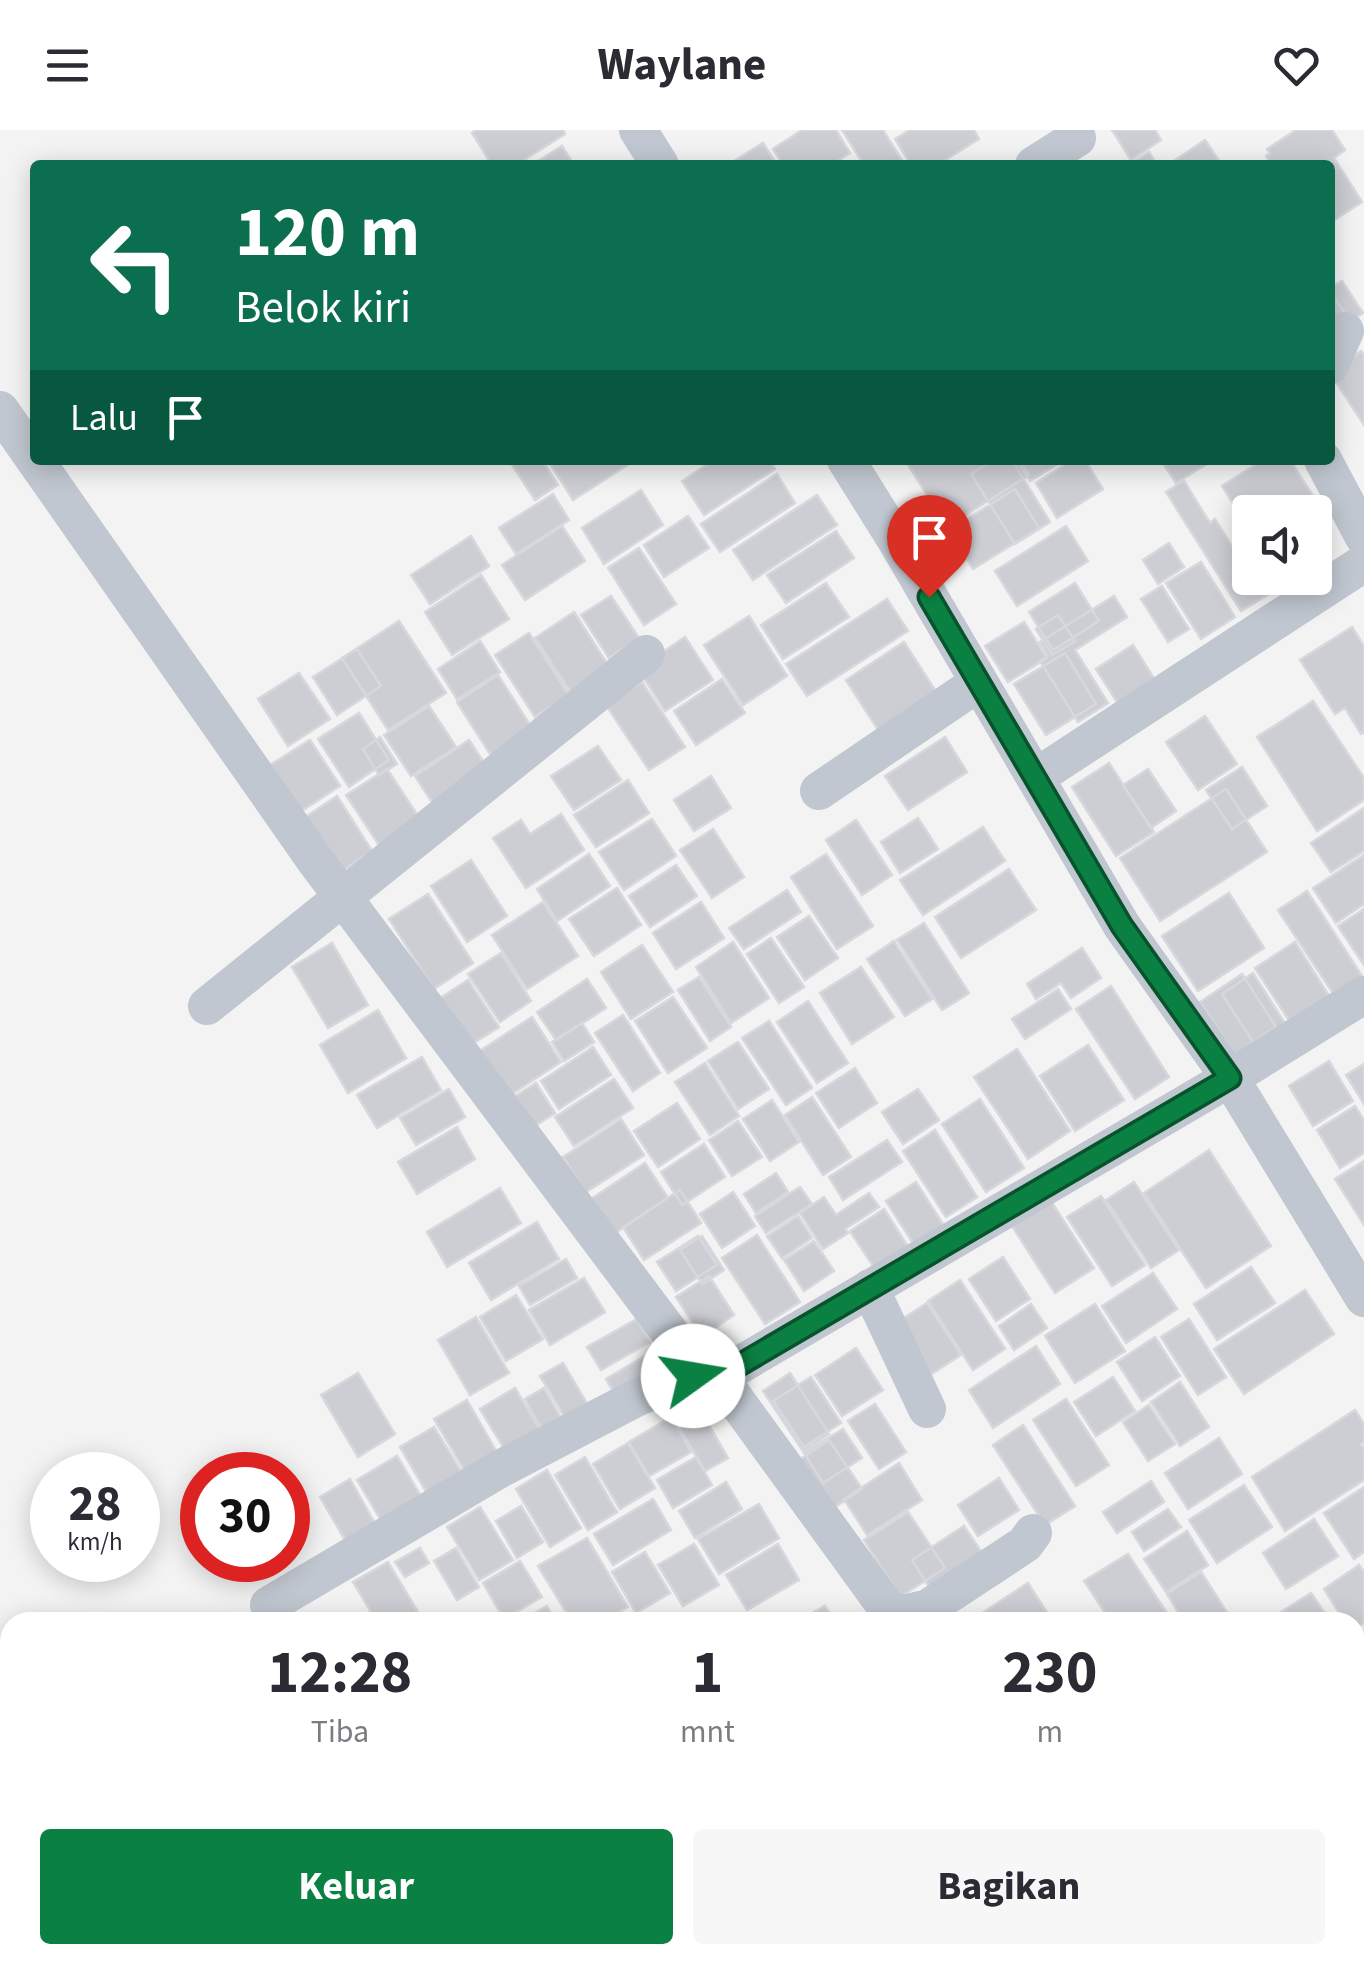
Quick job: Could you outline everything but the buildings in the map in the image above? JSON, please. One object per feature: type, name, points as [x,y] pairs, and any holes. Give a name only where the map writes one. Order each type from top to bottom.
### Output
[{"type":"street","points":[[638,130],[657,160]]},
{"type":"street","points":[[1045,160],[1081,144]]},
{"type":"street","points":[[0,410],[30,453]]},
{"type":"street","points":[[39,465],[343,896],[594,1235],[685,1354],[711,1373],[889,1611],[894,1612]]},
{"type":"street","points":[[849,465],[1122,926],[1230,1078],[1364,1298]]},
{"type":"street","points":[[1326,465],[1364,537]]},
{"type":"street","points":[[1036,778],[1364,564]]},
{"type":"street","points":[[207,1006],[646,654]]},
{"type":"street","points":[[819,791],[978,683]]},
{"type":"street","points":[[270,1605],[500,1469],[638,1397],[711,1373],[870,1288],[1230,1078],[1364,995]]},
{"type":"street","points":[[870,1288],[927,1409]]},
{"type":"street","points":[[913,1612],[928,1608],[1025,1544],[1034,1532]]},
{"type":"route","points":[[693,1376],[704,1370],[719,1377],[1230,1078],[1122,926],[929,597]]}]
